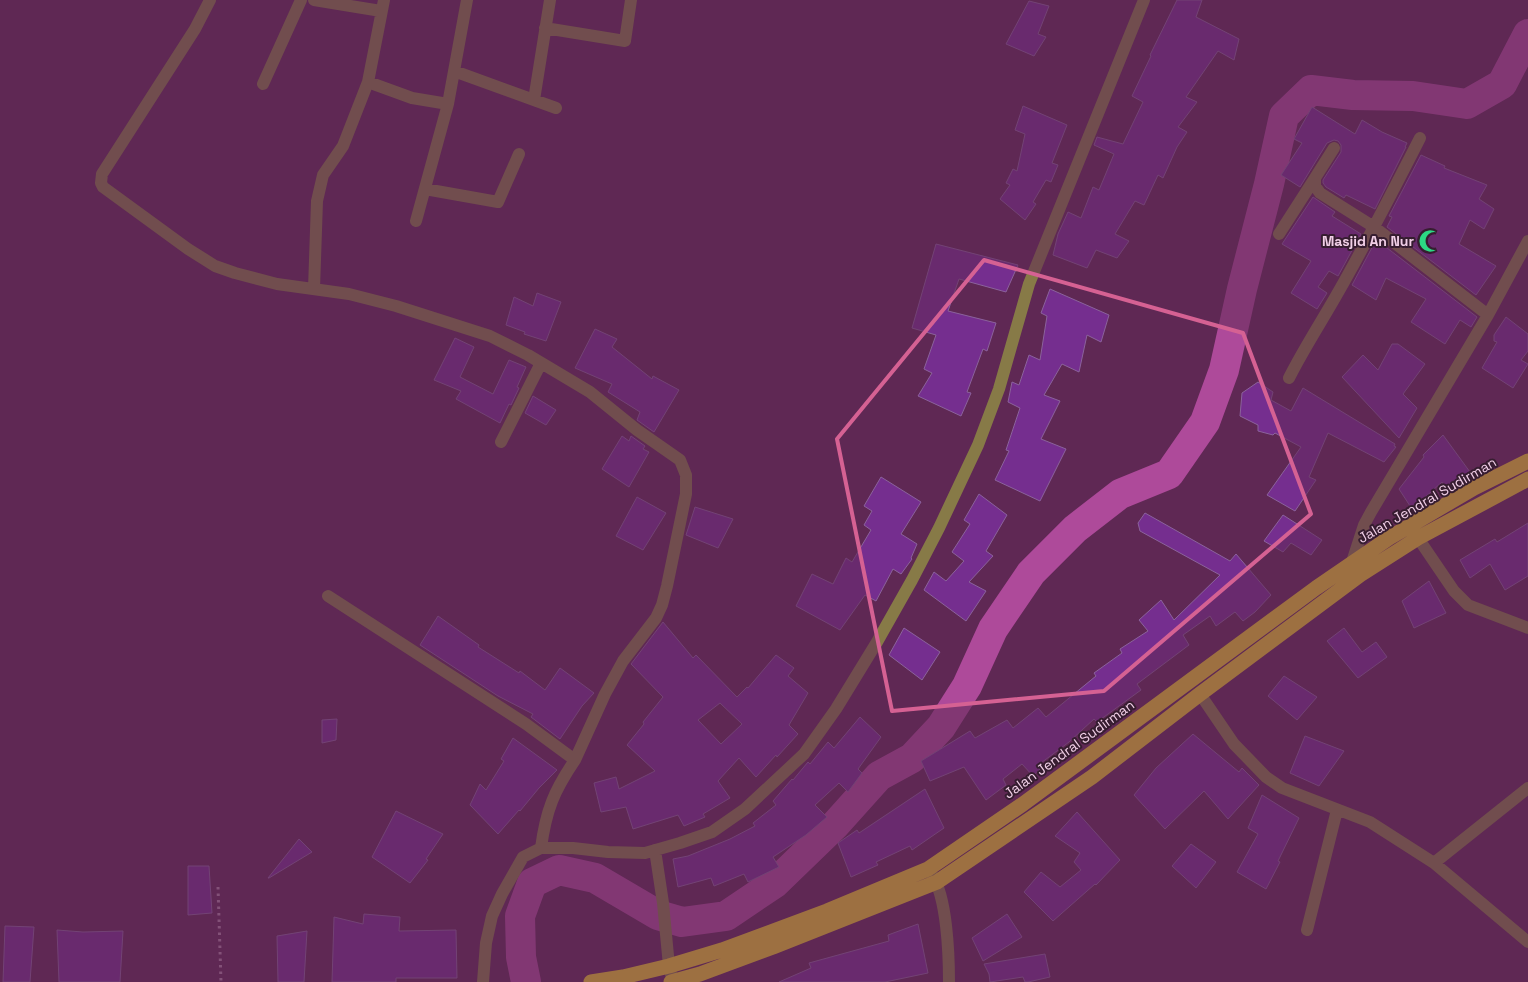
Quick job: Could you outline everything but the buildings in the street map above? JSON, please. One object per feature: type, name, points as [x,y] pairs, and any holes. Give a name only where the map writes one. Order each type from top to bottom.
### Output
[{"type":"highway","name":"Jalan Jendral Sudirman","points":[[672,982],[700,974],[773,947],[937,882],[1092,777],[1356,570],[1398,533],[1474,488],[1528,461]]},
{"type":"highway","name":"Jalan Jendral Sudirman","points":[[591,982],[623,978],[722,950],[826,911],[928,869],[1023,804],[1316,588],[1356,570],[1528,479]]},
{"type":"street","points":[[210,0],[195,29],[102,174],[101,183],[108,192],[215,266],[278,284],[350,294],[396,306],[490,336],[590,392],[680,460],[686,475],[686,494],[662,605],[656,618],[623,661],[605,694],[575,760],[553,796],[548,810],[541,848]]},
{"type":"street","points":[[263,84],[301,0]]},
{"type":"street","points":[[314,0],[382,6],[368,82],[343,146],[323,175],[317,201],[314,289]]},
{"type":"street","points":[[416,221],[448,104],[467,0]]},
{"type":"street","points":[[534,100],[550,0]]},
{"type":"street","points":[[545,28],[625,41],[631,0]]},
{"type":"street","points":[[483,982],[486,943],[492,916],[502,894],[523,858],[541,848],[573,848],[608,852],[645,853],[712,832],[745,809],[804,754],[836,709],[877,642],[940,528],[978,445],[998,389],[1030,284],[1144,0]]},
{"type":"street","points":[[454,71],[556,108]]},
{"type":"street","points":[[368,82],[412,98],[448,104]]},
{"type":"street","points":[[1289,378],[1305,346],[1336,298],[1420,138]]},
{"type":"street","points":[[1279,234],[1334,148]]},
{"type":"street","points":[[425,189],[498,202],[519,154]]},
{"type":"street","points":[[1315,178],[1315,186],[1320,192],[1374,227],[1488,315]]},
{"type":"street","points":[[1356,570],[1357,545],[1371,512],[1488,315],[1528,241]]},
{"type":"street","points":[[501,442],[541,363]]},
{"type":"street","points":[[1418,538],[1454,590],[1468,605],[1528,628]]},
{"type":"street","points":[[328,596],[526,724],[575,760]]},
{"type":"street","points":[[1200,694],[1234,744],[1266,776],[1282,788],[1370,822],[1434,863],[1528,942]]},
{"type":"street","points":[[1434,863],[1528,788]]},
{"type":"street","points":[[1307,930],[1337,810]]},
{"type":"street","points":[[656,850],[672,982]]},
{"type":"street","points":[[928,869],[937,882],[944,916],[949,982]]},
{"type":"path","points":[[218,887],[221,982]]},
{"type":"highlighted area","points":[[984,260],[1243,333],[1311,514],[1104,691],[892,711],[837,439]]},
{"type":"waterway","points":[[526,982],[521,957],[520,916],[532,883],[559,870],[595,878],[658,915],[682,922],[726,916],[775,883],[835,825],[879,776],[912,758],[941,727],[967,686],[993,629],[1031,573],[1075,529],[1120,494],[1169,474],[1205,422],[1224,370],[1284,116],[1311,90],[1353,95],[1413,96],[1467,104],[1502,84],[1528,34]]},
{"type":"place","name":"Masjid An Nur","points":[[1430,241]]}]
